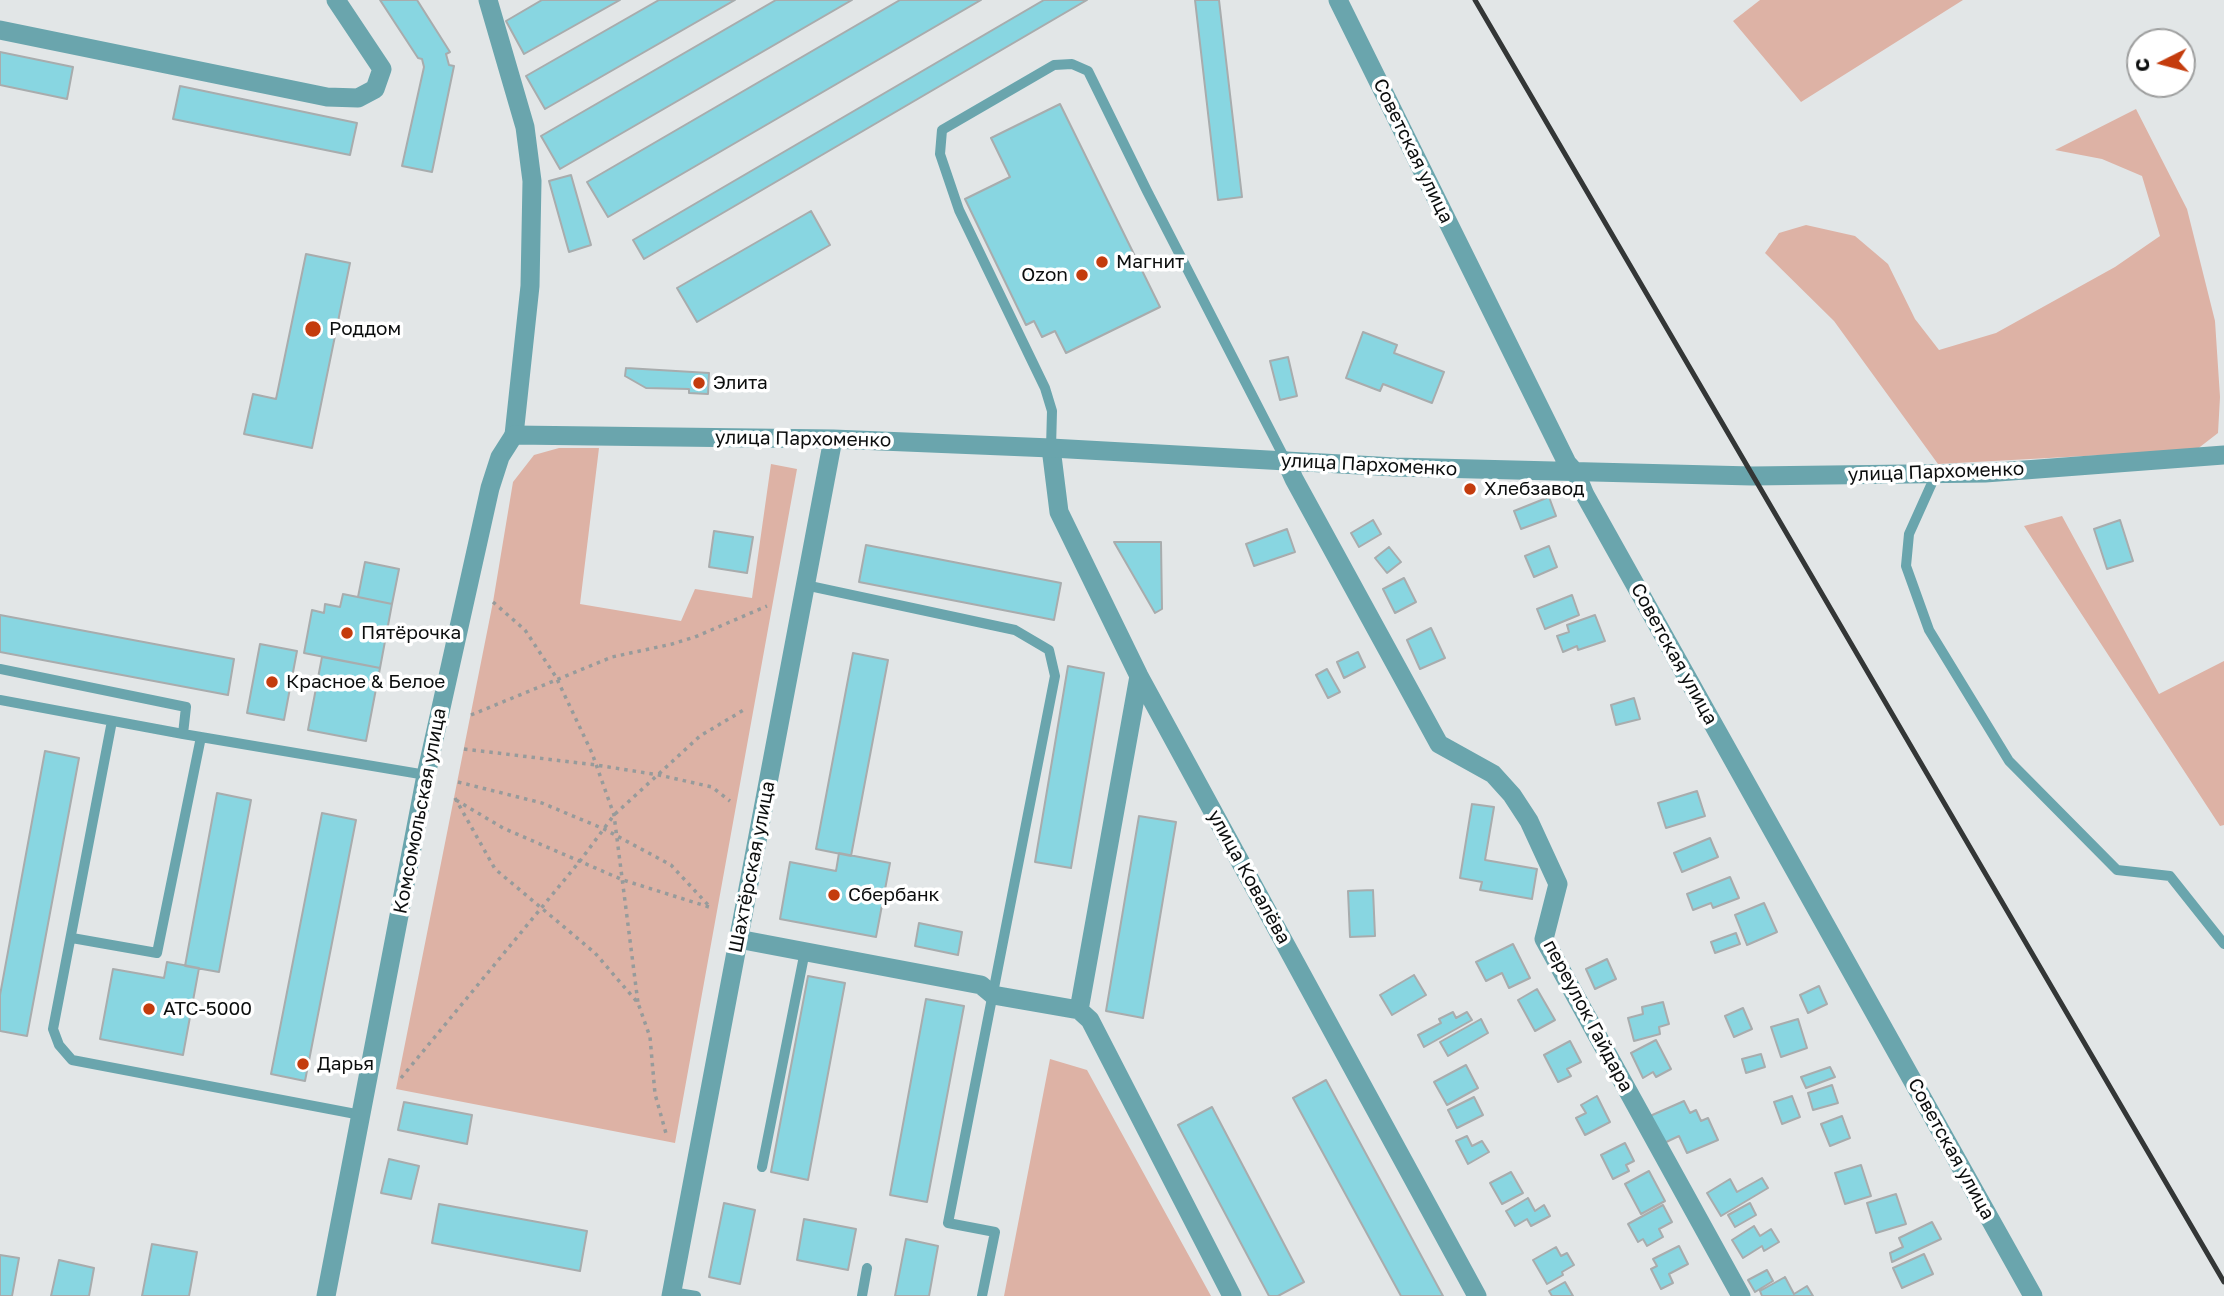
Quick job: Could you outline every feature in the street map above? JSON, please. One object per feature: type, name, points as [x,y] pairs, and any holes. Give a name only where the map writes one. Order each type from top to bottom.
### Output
[{"type":"street","points":[[0,30],[327,97],[358,98],[375,89],[382,69],[336,0]]},
{"type":"street","name":"Комсомольская улица","points":[[326,1296],[426,775],[490,488],[500,457],[514,435],[530,286],[532,181],[525,127],[488,0]]},
{"type":"street","name":"Советская улица","points":[[1338,0],[1567,463],[1576,473],[1592,507],[2033,1296]]},
{"type":"street","name":"улица Пархоменко","points":[[514,435],[833,439],[1395,467],[1752,476],[1985,473],[2224,455]]},
{"type":"street","name":"Шахтёрская улица","points":[[671,1294],[833,439]]},
{"type":"street","name":"улица Ковалёва","points":[[1051,448],[1059,512],[1139,676],[1477,1296]]},
{"type":"street","name":"переулок Гайдара","points":[[1286,461],[1440,744],[1493,774],[1512,795],[1528,821],[1558,884],[1544,939],[1741,1296]]},
{"type":"street","points":[[1079,1010],[1139,676]]},
{"type":"street","points":[[738,939],[981,985],[993,995],[1079,1010],[1090,1020],[1232,1296]]},
{"type":"lane","points":[[1051,448],[1052,411],[1045,388],[959,210],[940,154],[942,130],[1054,65],[1072,64],[1088,71],[1286,461]]},
{"type":"lane","points":[[1936,474],[1909,534],[1906,566],[1929,630],[1958,678],[2009,761],[2117,870],[2170,876],[2224,944]]},
{"type":"lane","points":[[805,585],[1015,630],[1049,650],[1055,676],[948,1223],[995,1232],[982,1296]]},
{"type":"lane","points":[[0,669],[186,707],[183,734]]},
{"type":"lane","points":[[0,700],[426,775]]},
{"type":"lane","points":[[112,721],[53,1028],[59,1045],[72,1060],[361,1115]]},
{"type":"lane","points":[[72,938],[157,953],[201,737]]},
{"type":"lane","points":[[762,1167],[804,951]]},
{"type":"lane","points":[[862,1296],[867,1268]]},
{"type":"lane","points":[[671,1294],[696,1296]]},
{"type":"path","points":[[493,602],[525,630],[557,679],[596,765],[614,815],[638,1003],[650,1037],[655,1094],[667,1137]]},
{"type":"path","points":[[471,715],[612,657],[672,645],[767,606]]},
{"type":"path","points":[[401,1078],[580,861],[614,815],[700,736],[747,708]]},
{"type":"path","points":[[464,749],[659,775],[712,787],[730,802]]},
{"type":"path","points":[[458,782],[542,803],[604,829],[671,865],[710,907],[623,880],[503,828],[455,799],[495,869],[595,953],[638,1003]]},
{"type":"shaded area","points":[[1760,0],[1963,0],[1801,102],[1733,21]]},
{"type":"shaded area","points":[[2136,109],[2187,209],[2215,321],[2220,397],[2218,433],[2196,450],[1938,464],[1834,321],[1765,253],[1779,233],[1806,225],[1855,236],[1888,264],[1915,319],[1939,350],[1996,333],[2115,267],[2160,236],[2142,176],[2102,159],[2055,150]]},
{"type":"shaded area","points":[[559,448],[599,448],[580,604],[681,621],[695,589],[752,598],[771,464],[797,469],[675,1143],[396,1089],[493,602],[513,482],[534,455]]},
{"type":"shaded area","points":[[2062,516],[2159,694],[2224,661],[2224,825],[2220,826],[2024,526]]},
{"type":"shaded area","points":[[1050,1059],[1087,1070],[1211,1296],[1004,1296]]},
{"type":"building","points":[[380,0],[417,0],[450,52],[446,54],[449,65],[454,66],[432,172],[402,166],[424,67],[422,59],[418,58]]},
{"type":"building","points":[[542,0],[620,0],[524,54],[506,21]]},
{"type":"building","points":[[659,0],[735,0],[545,109],[526,76]]},
{"type":"building","points":[[776,0],[852,0],[560,169],[541,136]]},
{"type":"building","points":[[900,0],[981,0],[608,217],[587,182]]},
{"type":"building","points":[[1044,0],[1087,0],[644,259],[633,240]]},
{"type":"building","points":[[1195,0],[1219,0],[1242,197],[1218,200]]},
{"type":"building","points":[[0,52],[73,67],[67,99],[0,85]]},
{"type":"building","points":[[180,86],[357,123],[350,155],[173,119]]},
{"type":"building","points":[[1060,104],[1160,307],[1066,353],[1055,331],[1042,337],[1034,321],[1026,325],[965,199],[1010,177],[991,138]]},
{"type":"building","points":[[571,175],[591,245],[569,252],[549,181]]},
{"type":"building","points":[[811,211],[830,245],[697,322],[677,288]]},
{"type":"building","name":"Роддом","points":[[306,254],[350,263],[312,448],[244,434],[253,394],[276,399]]},
{"type":"building","points":[[1363,332],[1397,345],[1394,353],[1444,372],[1432,403],[1383,384],[1380,391],[1346,378]]},
{"type":"building","points":[[1288,357],[1297,396],[1280,400],[1270,361]]},
{"type":"building","points":[[626,368],[709,373],[708,394],[689,393],[689,389],[646,388],[625,376]]},
{"type":"building","points":[[1549,497],[1556,516],[1521,529],[1514,511]]},
{"type":"building","points":[[1373,520],[1381,534],[1359,547],[1351,533]]},
{"type":"building","points":[[2120,520],[2133,561],[2107,569],[2094,529]]},
{"type":"building","points":[[1287,529],[1295,552],[1254,566],[1246,544]]},
{"type":"building","points":[[714,531],[753,537],[747,573],[709,567]]},
{"type":"building","points":[[1114,542],[1161,542],[1162,609],[1155,613]]},
{"type":"building","points":[[866,545],[1061,583],[1054,620],[859,582]]},
{"type":"building","points":[[1549,546],[1557,567],[1534,577],[1525,556]]},
{"type":"building","points":[[1389,547],[1401,562],[1387,573],[1375,558]]},
{"type":"building","points":[[365,562],[399,569],[392,604],[358,597]]},
{"type":"building","points":[[1404,578],[1416,602],[1395,613],[1383,589]]},
{"type":"building","name":"Пятёрочка","points":[[343,594],[392,604],[380,668],[304,653],[312,610],[324,613],[325,604],[340,607]]},
{"type":"building","points":[[1572,595],[1579,615],[1545,629],[1537,609]]},
{"type":"building","points":[[0,615],[234,659],[228,695],[0,652]]},
{"type":"building","points":[[1595,615],[1605,641],[1578,650],[1577,646],[1563,652],[1557,636],[1569,632],[1567,625]]},
{"type":"building","points":[[1431,628],[1445,658],[1420,669],[1407,640]]},
{"type":"building","name":"Красное & Белое","points":[[260,644],[297,651],[284,720],[247,713]]},
{"type":"building","points":[[1358,652],[1365,667],[1344,678],[1337,662]]},
{"type":"building","points":[[853,653],[888,660],[851,856],[816,849]]},
{"type":"building","points":[[322,657],[380,668],[366,741],[308,730]]},
{"type":"building","points":[[1068,666],[1104,673],[1071,868],[1035,862]]},
{"type":"building","points":[[1327,669],[1340,692],[1328,698],[1316,675]]},
{"type":"building","points":[[1634,698],[1640,719],[1616,725],[1611,705]]},
{"type":"building","points":[[45,751],[79,758],[27,1036],[0,1031],[0,995]]},
{"type":"building","points":[[1697,791],[1705,816],[1666,828],[1658,803]]},
{"type":"building","points":[[217,793],[251,800],[219,972],[185,966]]},
{"type":"building","points":[[1472,804],[1494,807],[1485,860],[1537,869],[1532,899],[1480,890],[1482,882],[1460,878]]},
{"type":"building","points":[[322,813],[356,820],[305,1081],[271,1074]]},
{"type":"building","points":[[1139,816],[1176,822],[1143,1018],[1106,1011]]},
{"type":"building","points":[[1710,838],[1718,857],[1682,872],[1674,853]]},
{"type":"building","name":"Сбербанк","points":[[839,853],[890,863],[876,937],[780,919],[790,862],[836,871]]},
{"type":"building","points":[[1730,877],[1739,898],[1713,908],[1711,903],[1693,910],[1687,894]]},
{"type":"building","points":[[1373,890],[1375,936],[1350,937],[1348,891]]},
{"type":"building","points":[[1764,903],[1777,932],[1747,945],[1735,915]]},
{"type":"building","points":[[919,923],[962,932],[958,955],[915,946]]},
{"type":"building","points":[[1736,933],[1740,944],[1715,953],[1711,942]]},
{"type":"building","points":[[1513,944],[1530,978],[1509,988],[1502,973],[1486,981],[1476,962]]},
{"type":"building","points":[[1607,959],[1616,979],[1595,989],[1586,969]]},
{"type":"building","name":"АТС-5000","points":[[167,962],[199,968],[183,1055],[100,1039],[113,969],[164,978]]},
{"type":"building","points":[[1414,975],[1426,995],[1392,1015],[1380,995]]},
{"type":"building","points":[[808,976],[845,983],[808,1180],[771,1172]]},
{"type":"building","points":[[1819,986],[1827,1004],[1808,1013],[1800,995]]},
{"type":"building","points":[[1537,989],[1555,1020],[1535,1031],[1518,1000]]},
{"type":"building","points":[[926,999],[964,1006],[927,1202],[890,1195]]},
{"type":"building","points":[[1663,1002],[1669,1024],[1659,1027],[1660,1034],[1634,1041],[1628,1018],[1643,1014],[1642,1007]]},
{"type":"building","points":[[1743,1008],[1752,1029],[1734,1037],[1725,1016]]},
{"type":"building","points":[[1453,1012],[1456,1018],[1467,1012],[1472,1020],[1424,1047],[1418,1035],[1441,1023],[1439,1019]]},
{"type":"building","points":[[1481,1019],[1488,1033],[1448,1056],[1440,1042]]},
{"type":"building","points":[[1798,1019],[1807,1048],[1781,1057],[1771,1027]]},
{"type":"building","points":[[1656,1040],[1671,1069],[1656,1077],[1653,1072],[1643,1078],[1631,1053]]},
{"type":"building","points":[[1570,1041],[1581,1062],[1567,1069],[1571,1076],[1558,1082],[1544,1055]]},
{"type":"building","points":[[1761,1054],[1765,1067],[1746,1073],[1742,1059]]},
{"type":"building","points":[[1466,1065],[1478,1088],[1447,1105],[1434,1082]]},
{"type":"building","points":[[1830,1067],[1835,1077],[1806,1088],[1801,1077]]},
{"type":"building","points":[[1326,1080],[1443,1296],[1401,1296],[1293,1098]]},
{"type":"building","points":[[1832,1085],[1838,1103],[1813,1110],[1808,1093]]},
{"type":"building","points":[[1597,1096],[1610,1122],[1585,1135],[1576,1118],[1586,1113],[1581,1105]]},
{"type":"building","points":[[1792,1096],[1800,1117],[1782,1124],[1774,1102]]},
{"type":"building","points":[[1474,1097],[1483,1115],[1457,1128],[1448,1110]]},
{"type":"building","points":[[1684,1101],[1690,1113],[1696,1110],[1701,1121],[1708,1118],[1718,1140],[1687,1153],[1679,1136],[1662,1144],[1650,1116]]},
{"type":"building","points":[[404,1102],[472,1115],[467,1144],[398,1130]]},
{"type":"building","points":[[1212,1107],[1304,1282],[1278,1296],[1269,1296],[1178,1125]]},
{"type":"building","points":[[1842,1116],[1850,1138],[1830,1146],[1821,1124]]},
{"type":"building","points":[[1467,1136],[1472,1146],[1482,1141],[1489,1152],[1468,1164],[1456,1141]]},
{"type":"building","points":[[1625,1143],[1634,1161],[1626,1165],[1629,1171],[1613,1179],[1601,1155]]},
{"type":"building","points":[[389,1159],[419,1166],[411,1199],[381,1193]]},
{"type":"building","points":[[1861,1165],[1871,1196],[1845,1204],[1835,1173]]},
{"type":"building","points":[[1649,1171],[1665,1201],[1641,1214],[1625,1184]]},
{"type":"building","points":[[1511,1172],[1523,1193],[1502,1204],[1490,1183]]},
{"type":"building","points":[[1762,1178],[1768,1188],[1721,1216],[1707,1193],[1730,1179],[1737,1192]]},
{"type":"building","points":[[1896,1194],[1906,1224],[1876,1233],[1867,1203]]},
{"type":"building","points":[[1528,1198],[1535,1211],[1544,1205],[1550,1216],[1531,1226],[1527,1219],[1515,1226],[1506,1211]]},
{"type":"building","points":[[724,1203],[755,1210],[740,1284],[709,1277]]},
{"type":"building","points":[[1750,1203],[1756,1215],[1735,1227],[1728,1215]]},
{"type":"building","points":[[439,1204],[587,1231],[580,1271],[432,1243]]},
{"type":"building","points":[[1663,1205],[1672,1222],[1659,1229],[1663,1237],[1647,1246],[1643,1239],[1638,1242],[1628,1224]]},
{"type":"building","points":[[804,1219],[856,1229],[848,1270],[797,1260]]},
{"type":"building","points":[[1932,1222],[1941,1239],[1892,1262],[1890,1253],[1903,1247],[1899,1238]]},
{"type":"building","points":[[1754,1226],[1760,1236],[1771,1229],[1779,1242],[1764,1251],[1762,1246],[1743,1258],[1732,1240]]},
{"type":"building","points":[[906,1239],[938,1246],[929,1296],[895,1296]]},
{"type":"building","points":[[152,1244],[197,1252],[189,1296],[142,1296]]},
{"type":"building","points":[[1679,1246],[1688,1264],[1669,1274],[1673,1283],[1661,1289],[1651,1269],[1657,1266],[1653,1259]]},
{"type":"building","points":[[1556,1247],[1561,1256],[1567,1253],[1574,1265],[1547,1284],[1533,1260]]},
{"type":"building","points":[[1924,1254],[1933,1274],[1902,1288],[1893,1268]]},
{"type":"building","points":[[0,1255],[19,1258],[12,1296],[0,1296]]},
{"type":"building","points":[[59,1260],[94,1268],[89,1296],[51,1296]]},
{"type":"building","points":[[1767,1270],[1773,1281],[1755,1292],[1748,1280]]},
{"type":"building","points":[[1785,1277],[1794,1294],[1807,1286],[1813,1296],[1762,1296],[1760,1291]]},
{"type":"building","points":[[1565,1282],[1573,1296],[1552,1296],[1549,1291]]},
{"type":"railway","points":[[1475,0],[2224,1282]]},
{"type":"place","name":"Магнит","points":[[1102,262]]},
{"type":"place","name":"Ozon","points":[[1082,275]]},
{"type":"place","name":"Роддом","points":[[313,329]]},
{"type":"place","name":"Элита","points":[[699,383]]},
{"type":"place","name":"Хлебзавод","points":[[1470,489]]},
{"type":"place","name":"Пятёрочка","points":[[347,633]]},
{"type":"place","name":"Красное & Белое","points":[[272,682]]},
{"type":"place","name":"Сбербанк","points":[[834,895]]},
{"type":"place","name":"АТС-5000","points":[[149,1009]]},
{"type":"place","name":"Дарья","points":[[303,1064]]}]
